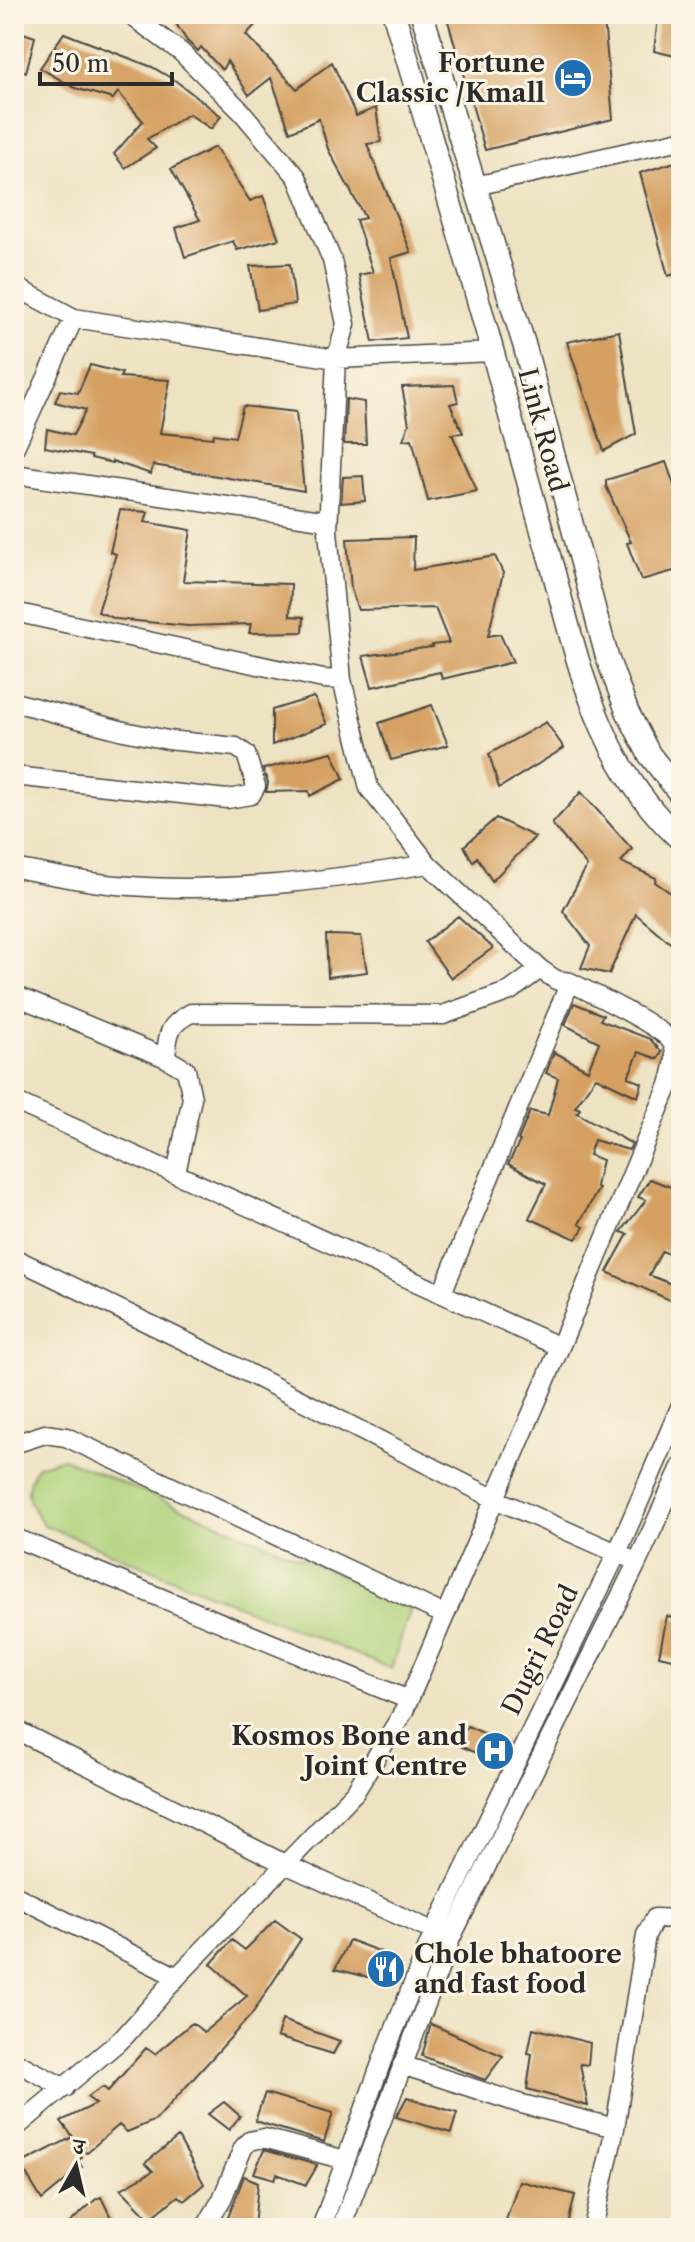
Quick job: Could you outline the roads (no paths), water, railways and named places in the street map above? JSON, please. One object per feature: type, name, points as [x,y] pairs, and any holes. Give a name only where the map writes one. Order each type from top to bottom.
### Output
[{"type":"main road","name":"Link Road","points":[[394,14],[596,715],[617,762],[643,799],[681,840]]},
{"type":"main road","name":"Link Road","points":[[422,14],[524,344],[607,657],[627,711],[649,754],[681,795]]},
{"type":"street","points":[[14,2129],[124,2037],[177,1977],[355,1792],[409,1700],[669,1085],[675,1054],[672,1043],[665,1036],[570,982],[556,980],[540,969],[428,864],[369,788],[342,680],[328,521],[336,359],[346,324],[332,260],[297,177],[241,111],[181,52],[129,14]]},
{"type":"street","points":[[475,186],[681,140]]},
{"type":"street","points":[[14,286],[74,318],[336,359],[493,352]]},
{"type":"street","points":[[14,449],[74,318]]},
{"type":"street","points":[[14,474],[328,521]]},
{"type":"street","points":[[14,612],[323,679],[342,680]]},
{"type":"street","points":[[14,702],[168,740],[236,747],[246,754],[256,786],[251,795],[227,799],[14,776]]},
{"type":"street","points":[[14,868],[116,885],[221,888],[316,882],[428,864]]},
{"type":"street","points":[[166,1058],[168,1032],[177,1021],[191,1013],[443,1015],[510,991],[540,969]]},
{"type":"street","points":[[442,1293],[570,982]]},
{"type":"street","points":[[14,995],[166,1058],[186,1070],[192,1098],[176,1173]]},
{"type":"street","points":[[14,1103],[560,1347]]},
{"type":"street","points":[[14,1258],[195,1346],[495,1499],[637,1563]]},
{"type":"street","name":"Dugri Road","points":[[321,2228],[383,2058],[617,1553],[681,1405]]},
{"type":"street","points":[[14,1444],[45,1434],[66,1437],[445,1615]]},
{"type":"street","name":"Dugri Road","points":[[341,2228],[402,2065],[442,1935],[637,1563],[681,1467]]},
{"type":"street","points":[[14,1534],[18,1539],[409,1700]]},
{"type":"street","points":[[14,1729],[287,1865],[442,1935]]},
{"type":"street","points":[[14,1895],[177,1977]]},
{"type":"street","points":[[593,2228],[615,2128],[646,1935],[655,1918],[681,1919]]},
{"type":"street","points":[[14,2061],[65,2088]]},
{"type":"street","points":[[402,2065],[518,2103],[615,2128]]},
{"type":"street","points":[[205,2228],[249,2141],[264,2138],[345,2160]]},
{"type":"place","name":"Fortune Classic /Kmall","points":[[573,78]]},
{"type":"place","name":"Kosmos Bone and Joint Centre","points":[[495,1751]]},
{"type":"place","name":"Chole bhatoore and fast food","points":[[386,1969]]}]
